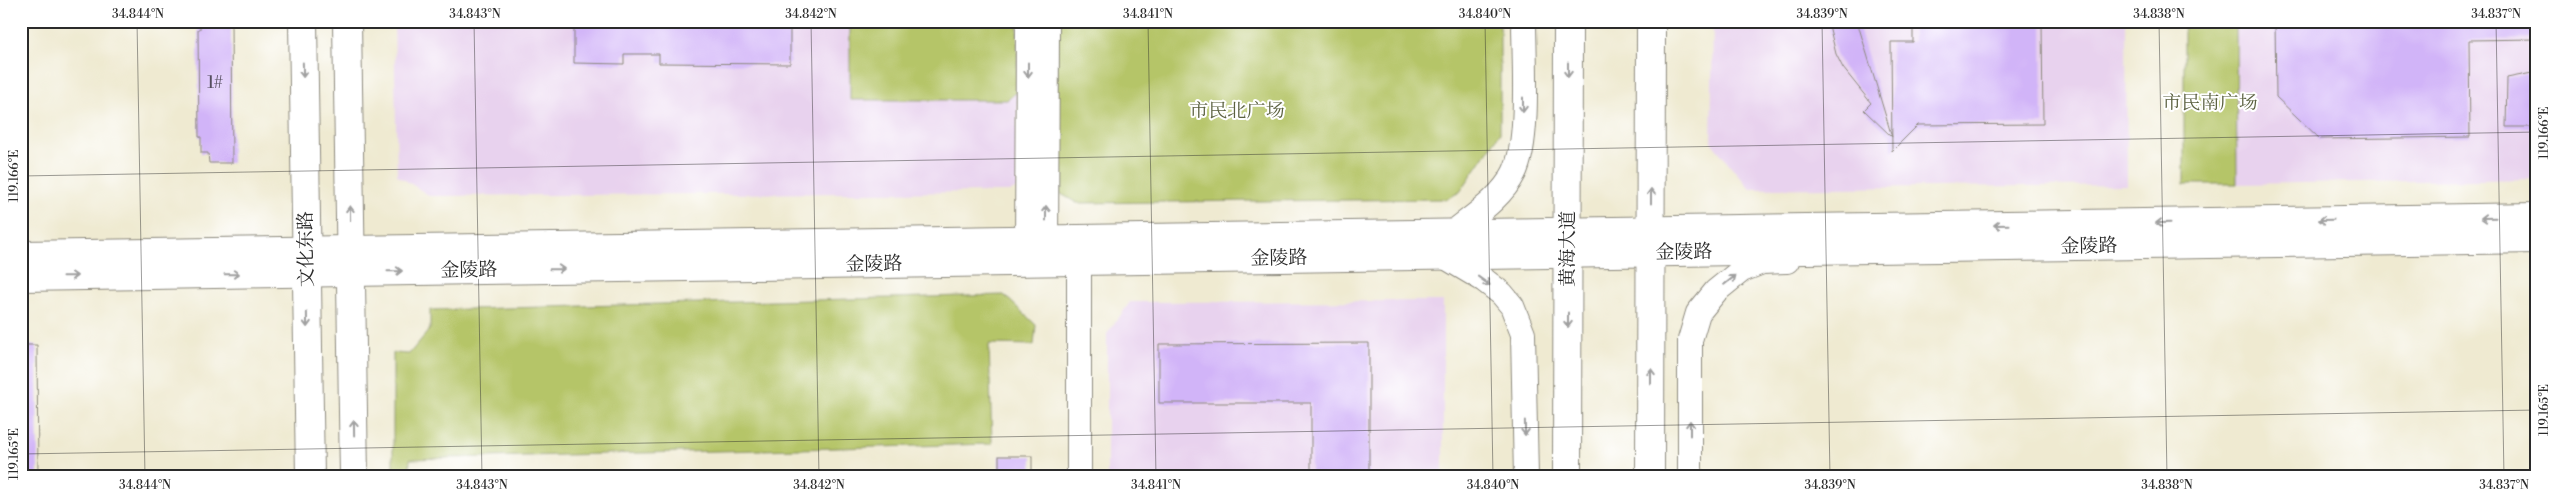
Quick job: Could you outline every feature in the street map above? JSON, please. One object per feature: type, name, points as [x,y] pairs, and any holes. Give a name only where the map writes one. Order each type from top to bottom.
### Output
[{"type":"street","name":"文化东路","points":[[303,21],[310,477]]},
{"type":"street","points":[[347,21],[354,477]]},
{"type":"street","points":[[1028,21],[1036,251]]},
{"type":"street","points":[[1036,251],[1047,21]]},
{"type":"street","points":[[1524,21],[1523,137],[1514,173],[1498,196],[1446,245],[1502,294],[1512,306],[1523,334],[1526,477]]},
{"type":"street","name":"黄海大道","points":[[1567,477],[1568,21]]},
{"type":"street","points":[[1650,477],[1651,21]]},
{"type":"street","name":"金陵路","points":[[21,277],[306,262],[1651,242],[2537,217]]},
{"type":"street","name":"金陵路","points":[[1651,242],[1972,247],[2537,239]]},
{"type":"street","name":"金陵路","points":[[1036,251],[1079,261],[1446,245]]},
{"type":"street","points":[[1690,477],[1690,340],[1698,313],[1716,291],[1742,270],[1762,262],[1956,258],[1972,247]]},
{"type":"street","name":"金陵路","points":[[21,255],[306,262]]},
{"type":"street","points":[[1079,261],[1080,477]]},
{"type":"shaded area","points":[[394,21],[1018,21],[1017,188],[1009,192],[430,196],[397,175]]},
{"type":"shaded area","points":[[1713,21],[2126,21],[2127,185],[1750,189],[1711,142]]},
{"type":"shaded area","points":[[2236,21],[2537,21],[2537,179],[2237,184]]},
{"type":"shaded area","points":[[1443,301],[1443,477],[1107,477],[1107,334],[1130,302]]},
{"type":"green space","points":[[850,21],[1018,21],[1017,92],[1007,100],[850,100]]},
{"type":"green space","name":"市民北广场","points":[[1057,21],[1500,21],[1500,133],[1460,192],[1446,199],[1077,203],[1061,194],[1056,184]]},
{"type":"green space","name":"市民南广场","points":[[2184,21],[2236,21],[2237,184],[2184,184]]},
{"type":"green space","points":[[1004,295],[1036,325],[1034,345],[989,344],[992,444],[410,459],[409,477],[393,477],[393,353],[409,354],[430,329],[430,310]]},
{"type":"building","points":[[200,21],[231,21],[232,163],[209,163],[208,153],[201,153],[201,137],[199,137],[198,29],[200,29]]},
{"type":"building","points":[[574,21],[790,21],[790,64],[659,63],[659,54],[624,54],[624,64],[574,63]]},
{"type":"building","points":[[1828,21],[1857,21],[1892,137],[1864,110],[1871,103],[1843,68],[1836,54]]},
{"type":"building","points":[[1913,21],[2042,21],[2043,124],[1918,125],[1892,151],[1891,42],[1913,42]]},
{"type":"building","points":[[2275,21],[2537,21],[2537,39],[2469,40],[2470,137],[2320,139],[2276,97]]},
{"type":"building","points":[[2537,72],[2537,127],[2506,127],[2507,78]]},
{"type":"building","points":[[1369,343],[1369,477],[1311,477],[1311,403],[1159,403],[1159,344]]},
{"type":"building","points":[[21,345],[37,345],[38,477],[21,477]]},
{"type":"building","points":[[999,456],[1032,456],[1032,477],[999,477]]}]
